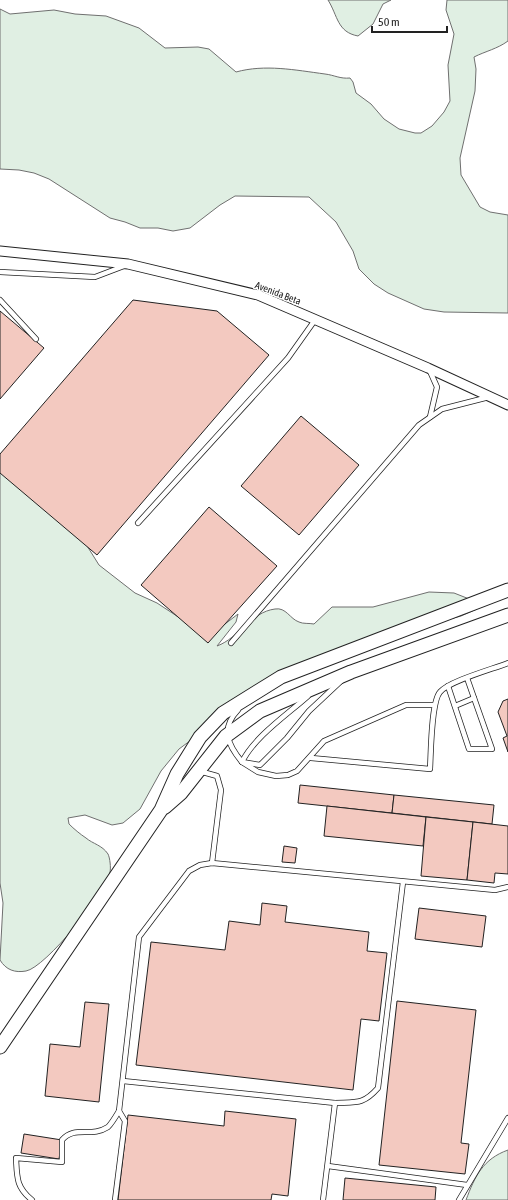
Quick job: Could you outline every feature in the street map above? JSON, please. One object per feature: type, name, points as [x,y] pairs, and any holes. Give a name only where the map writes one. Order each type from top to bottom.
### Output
[{"type":"main road","points":[[0,1047],[161,810],[177,774],[200,737],[223,712],[281,677],[508,590]]},
{"type":"main road","points":[[161,810],[181,793],[197,770],[226,736],[260,711],[351,672],[508,615]]},
{"type":"street","name":"Avenida Beta","points":[[0,251],[128,264],[258,295],[428,368],[508,405]]},
{"type":"lane","points":[[0,272],[95,277],[128,264]]},
{"type":"lane","points":[[0,300],[36,339]]},
{"type":"lane","points":[[138,523],[288,358],[315,320]]},
{"type":"lane","points":[[428,368],[437,386],[430,417]]},
{"type":"lane","points":[[231,643],[419,425],[442,408],[491,397]]},
{"type":"lane","points":[[311,758],[430,769],[434,705],[439,693],[448,686],[508,663]]},
{"type":"lane","points":[[242,762],[260,765],[287,738],[309,711],[351,672]]},
{"type":"lane","points":[[448,686],[470,749],[492,749],[467,678]]},
{"type":"lane","points":[[242,762],[247,753],[266,733],[323,683]]},
{"type":"lane","points":[[260,689],[236,711],[230,722],[226,736],[232,749],[242,762],[258,772],[276,776],[297,771],[311,758],[324,741],[388,712],[406,705],[434,705]]},
{"type":"lane","points":[[455,706],[474,698]]},
{"type":"lane","points":[[197,770],[217,776],[221,790],[212,863]]},
{"type":"lane","points":[[32,1200],[24,1194],[17,1181],[16,1158],[62,1162],[62,1140],[67,1133],[98,1132],[109,1126],[119,1111],[139,937],[189,871],[200,865],[212,863],[495,890],[508,887]]},
{"type":"lane","points":[[123,1081],[335,1103],[356,1102],[368,1099],[378,1088],[403,882]]},
{"type":"lane","points":[[323,1200],[335,1103]]},
{"type":"lane","points":[[115,1200],[125,1121],[119,1111]]},
{"type":"lane","points":[[459,1200],[508,1118]]},
{"type":"lane","points":[[328,1166],[467,1185]]},
{"type":"green space","points":[[328,0],[391,0],[383,4],[373,24],[358,36],[351,34],[342,27]]},
{"type":"green space","points":[[447,0],[508,0],[508,41],[496,48],[474,57],[476,69],[475,91],[460,158],[461,175],[480,207],[490,212],[508,215],[508,313],[444,312],[424,309],[388,293],[374,284],[359,269],[353,251],[336,222],[309,197],[235,196],[220,205],[190,228],[173,231],[158,228],[140,228],[110,218],[49,179],[34,173],[19,170],[0,169],[0,9],[10,14],[54,10],[75,14],[106,16],[139,28],[165,48],[198,47],[209,49],[236,72],[258,68],[280,68],[350,78],[353,82],[356,93],[371,104],[384,119],[399,129],[421,133],[432,126],[444,112],[450,101],[448,65],[454,34],[446,10]]},
{"type":"green space","points":[[0,464],[79,533],[99,565],[135,593],[157,603],[195,628],[216,631],[238,614],[236,622],[217,646],[232,637],[259,615],[275,609],[285,611],[301,623],[314,624],[332,607],[373,607],[429,592],[454,593],[482,604],[477,609],[461,616],[424,626],[271,681],[179,749],[161,771],[140,809],[123,823],[112,825],[85,815],[68,818],[69,824],[73,828],[108,854],[110,872],[107,882],[99,895],[74,928],[47,957],[35,967],[22,972],[11,970],[0,960],[3,903],[0,883]]},
{"type":"green space","points":[[508,1150],[508,1200],[466,1200],[473,1183],[486,1163],[492,1158]]},
{"type":"building","points":[[133,300],[217,311],[269,355],[97,555],[0,473],[0,454]]},
{"type":"building","points":[[0,311],[44,348],[0,399]]},
{"type":"building","points":[[301,416],[359,465],[299,535],[241,486]]},
{"type":"building","points":[[209,507],[277,566],[208,643],[141,585]]},
{"type":"building","points":[[508,699],[508,752],[503,738],[507,736],[498,712],[503,701]]},
{"type":"building","points":[[300,785],[394,795],[392,813],[298,803]]},
{"type":"building","points":[[394,795],[494,805],[492,824],[392,813]]},
{"type":"building","points":[[327,806],[426,817],[423,846],[324,836]]},
{"type":"building","points":[[426,817],[473,822],[467,880],[421,876]]},
{"type":"building","points":[[473,822],[508,826],[508,874],[495,873],[494,883],[467,880]]},
{"type":"building","points":[[284,846],[297,848],[295,863],[282,862]]},
{"type":"building","points":[[262,903],[287,906],[285,922],[369,932],[367,951],[387,953],[379,1021],[361,1019],[353,1090],[136,1065],[151,942],[225,950],[229,921],[260,925]]},
{"type":"building","points":[[419,908],[486,916],[482,947],[415,939]]},
{"type":"building","points":[[397,1001],[476,1010],[461,1143],[469,1144],[465,1174],[379,1165]]},
{"type":"building","points":[[85,1002],[109,1004],[99,1102],[45,1096],[50,1044],[80,1047]]},
{"type":"building","points":[[225,1111],[296,1119],[288,1196],[272,1194],[271,1200],[118,1200],[128,1115],[224,1126]]},
{"type":"building","points":[[24,1134],[62,1140],[59,1159],[21,1153]]},
{"type":"building","points":[[345,1178],[436,1187],[435,1200],[343,1200]]}]
